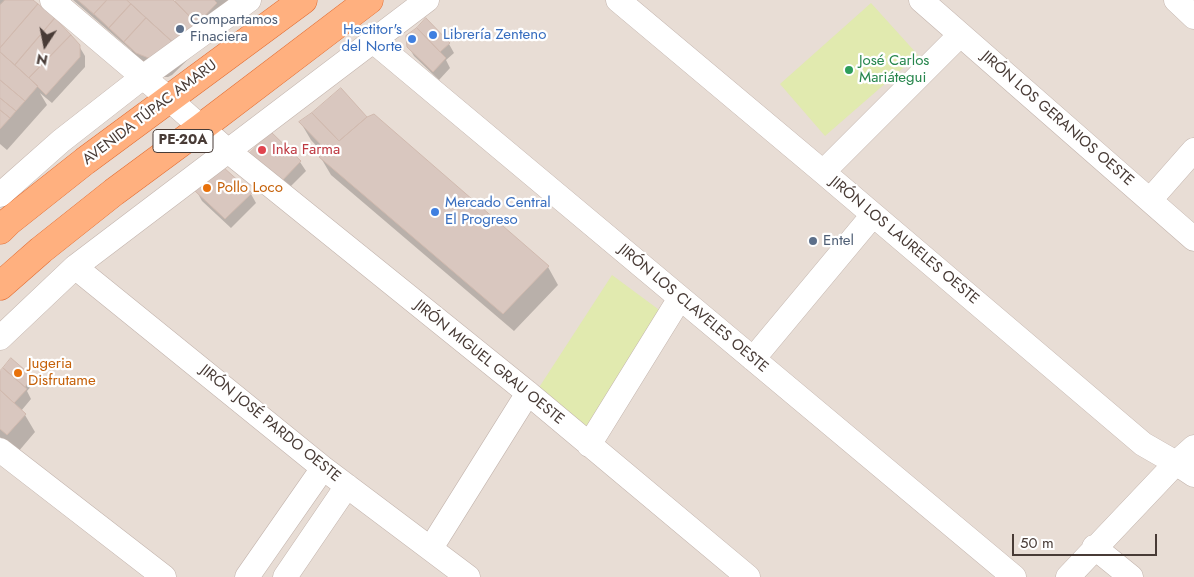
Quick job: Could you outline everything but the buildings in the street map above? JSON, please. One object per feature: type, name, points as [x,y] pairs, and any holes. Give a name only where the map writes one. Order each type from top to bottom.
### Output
[{"type":"highway","name":"AVENIDA TÚPAC AMARU","points":[[0,230],[85,161],[302,0]]},
{"type":"highway","name":"PE-20A","points":[[0,286],[92,209],[202,128],[369,0]]},
{"type":"street","name":"JIRÓN MIGUEL GRAU OESTE","points":[[52,0],[169,98],[228,151],[528,393],[748,577]]},
{"type":"street","name":"AVENIDA TÚPAC AMARU","points":[[0,195],[61,142],[143,77],[249,0]]},
{"type":"street","points":[[0,338],[75,267],[427,0]]},
{"type":"street","name":"JIRÓN LOS LAURELES OESTE","points":[[618,0],[1142,444],[1185,469]]},
{"type":"street","name":"JIRÓN LOS GERANIOS OESTE","points":[[921,0],[1194,239]]},
{"type":"street","points":[[1176,0],[1194,17]]},
{"type":"street","points":[[823,172],[960,35]]},
{"type":"street","name":"JIRÓN LOS CLAVELES OESTE","points":[[373,41],[1014,577]]},
{"type":"street","points":[[1150,200],[1194,150]]},
{"type":"street","points":[[753,359],[873,215]]},
{"type":"street","name":"JIRÓN JOSÉ PARDO OESTE","points":[[75,267],[323,468],[468,577]]},
{"type":"street","points":[[588,444],[680,298]]},
{"type":"street","points":[[431,548],[528,393]]},
{"type":"street","points":[[1068,577],[1094,547],[1185,469],[1194,447]]},
{"type":"street","points":[[0,450],[164,577]]},
{"type":"street","points":[[247,577],[323,468]]},
{"type":"street","points":[[285,577],[347,486]]},
{"type":"street","points":[[1094,547],[1130,577]]},
{"type":"shaded area","points":[[0,0],[1194,0],[1194,577],[0,577]]},
{"type":"green space","name":"José Carlos Mariátegui","points":[[871,3],[918,55],[825,136],[780,84]]},
{"type":"green space","points":[[612,275],[662,312],[586,427],[538,389]]},
{"type":"place","name":"Compartamos Finaciera","points":[[180,29]]},
{"type":"place","name":"Librería Zenteno","points":[[433,35]]},
{"type":"place","name":"Hectitor's del Norte","points":[[412,39]]},
{"type":"place","name":"José Carlos Mariátegui","points":[[849,70]]},
{"type":"place","name":"Inka Farma","points":[[262,150]]},
{"type":"place","name":"Pollo Loco","points":[[207,188]]},
{"type":"place","name":"Mercado Central El Progreso","points":[[435,212]]},
{"type":"place","name":"Entel","points":[[813,241]]},
{"type":"place","name":"Jugeria Disfrutame","points":[[18,373]]}]
